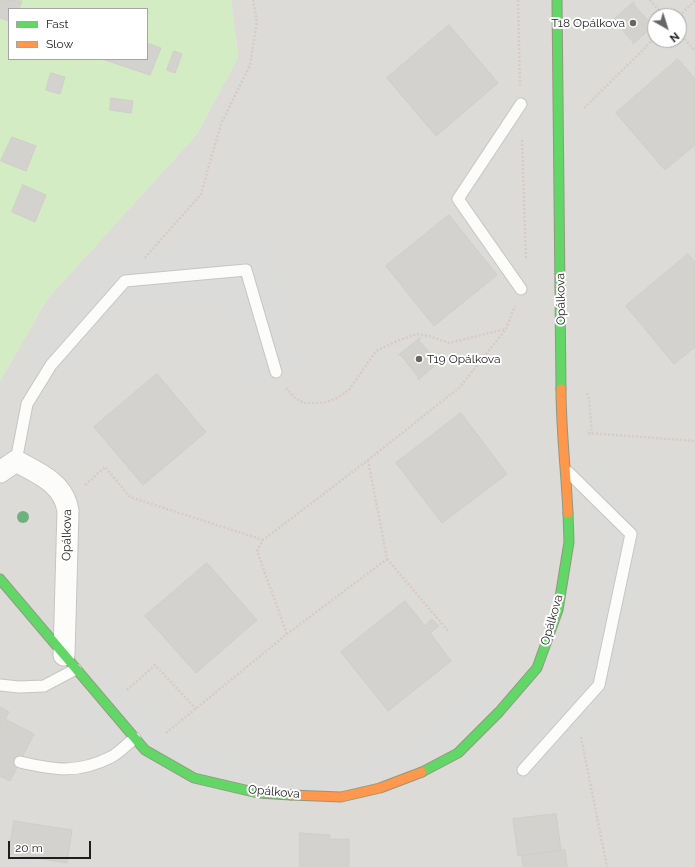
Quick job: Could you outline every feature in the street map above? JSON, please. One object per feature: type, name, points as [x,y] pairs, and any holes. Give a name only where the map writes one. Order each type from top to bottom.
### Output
[{"type":"street","name":"Opálkova","points":[[0,579],[145,750],[194,778],[201,780],[258,793],[341,797],[380,788],[423,772],[458,753],[499,712],[537,668],[558,610],[569,542],[566,470],[561,429],[561,336],[557,134],[557,0]]},
{"type":"street","name":"Opálkova","points":[[8,467],[50,479],[67,501],[70,662]]},
{"type":"lane","points":[[521,104],[458,199],[521,289]]},
{"type":"lane","points":[[8,467],[27,404],[51,365],[125,281],[246,270],[276,372]]},
{"type":"lane","points":[[522,770],[599,685],[631,534],[566,470]]},
{"type":"lane","points":[[0,685],[18,687],[44,686],[70,662]]},
{"type":"lane","points":[[20,762],[52,770],[84,768],[112,757],[135,738]]},
{"type":"path","points":[[125,281],[202,194],[220,124],[250,65],[257,22],[253,0]]},
{"type":"path","points":[[287,634],[257,552],[263,540],[368,460],[460,387],[506,329],[527,276],[518,0]]},
{"type":"path","points":[[650,0],[657,8]]},
{"type":"path","points":[[687,8],[695,1]]},
{"type":"path","points":[[687,42],[695,51]]},
{"type":"path","points":[[557,134],[647,46]]},
{"type":"path","points":[[283,384],[295,398],[304,403],[323,403],[336,398],[349,390],[376,351],[397,341],[417,334],[429,336],[449,343],[506,329]]},
{"type":"path","points":[[561,429],[592,434],[695,441]]},
{"type":"path","points":[[368,460],[387,559],[449,632]]},
{"type":"path","points":[[67,501],[105,467],[130,497],[263,540]]},
{"type":"path","points":[[145,750],[287,634],[387,559]]},
{"type":"path","points":[[108,707],[155,665],[196,709]]},
{"type":"path","points":[[576,711],[607,867]]},
{"type":"shaded area","points":[[231,0],[695,0],[695,867],[0,867],[0,381],[47,299],[197,134],[238,57]]},
{"type":"shaded area","points":[[329,0],[362,0],[343,16]]},
{"type":"shaded area","points":[[270,226],[306,374],[243,388],[224,304],[132,314],[128,296],[59,376],[23,350],[106,253]]},
{"type":"shaded area","points":[[589,459],[649,523],[618,689],[531,790],[499,760],[581,662],[610,549],[584,511]]},
{"type":"shaded area","points":[[493,669],[514,675],[502,693],[446,747],[412,763],[349,785],[303,788],[260,784],[218,775],[188,762],[166,807],[122,780],[64,712],[112,670],[134,697],[143,702],[164,722],[193,741],[226,755],[265,764],[304,767],[347,762],[373,755],[406,743],[430,729],[486,678]]},
{"type":"green space","points":[[0,0],[231,0],[238,57],[197,134],[47,299],[0,381]]},
{"type":"building","points":[[0,0],[22,1],[19,8],[8,8],[8,21],[0,18]]},
{"type":"building","name":"T18 Opálkova","points":[[634,2],[634,5],[647,19],[647,31],[633,44],[633,42],[615,21],[612,21]]},
{"type":"building","points":[[449,25],[498,83],[436,136],[387,78]]},
{"type":"building","points":[[148,43],[161,48],[150,75],[105,60],[148,60]]},
{"type":"building","points":[[174,51],[182,54],[175,73],[167,70]]},
{"type":"building","points":[[678,59],[695,79],[695,145],[665,170],[616,113]]},
{"type":"building","points":[[51,73],[65,77],[60,94],[46,90]]},
{"type":"building","points":[[111,98],[133,101],[131,113],[110,110]]},
{"type":"building","points":[[12,137],[36,146],[26,171],[1,161]]},
{"type":"building","points":[[23,185],[46,195],[35,222],[12,212]]},
{"type":"building","points":[[449,215],[497,275],[434,326],[386,266]]},
{"type":"building","points":[[688,254],[695,262],[695,347],[674,364],[626,306]]},
{"type":"building","name":"T19 Opálkova","points":[[420,338],[419,341],[438,362],[440,361],[418,380],[418,377],[401,355],[399,355]]},
{"type":"building","points":[[157,374],[206,432],[143,485],[94,427]]},
{"type":"building","points":[[461,413],[507,474],[442,523],[396,463]]},
{"type":"building","points":[[207,563],[257,620],[196,673],[145,616]]},
{"type":"building","points":[[405,601],[425,626],[432,619],[439,626],[430,633],[451,661],[388,711],[341,652]]},
{"type":"building","points":[[0,707],[9,712],[5,719],[34,734],[10,781],[0,776]]},
{"type":"building","points":[[556,814],[561,850],[518,856],[513,819]]},
{"type":"building","points":[[14,821],[72,830],[67,863],[9,854]]},
{"type":"building","points":[[300,833],[330,835],[329,839],[349,839],[349,867],[300,867]]},
{"type":"building","points":[[565,850],[567,867],[523,867],[522,856]]},
{"type":"traffic: fast","points":[[557,0],[561,389]]},
{"type":"traffic: fast","points":[[422,772],[458,753],[499,712],[537,668],[558,610],[569,542],[568,513]]},
{"type":"traffic: fast","points":[[0,579],[145,750],[194,778],[258,793],[291,795]]},
{"type":"traffic: slow","points":[[561,389],[568,513]]},
{"type":"traffic: slow","points":[[291,795],[341,797],[380,788],[422,772]]},
{"type":"place","name":"T18 Opálkova","points":[[633,23]]},
{"type":"place","name":"T19 Opálkova","points":[[419,359]]}]
